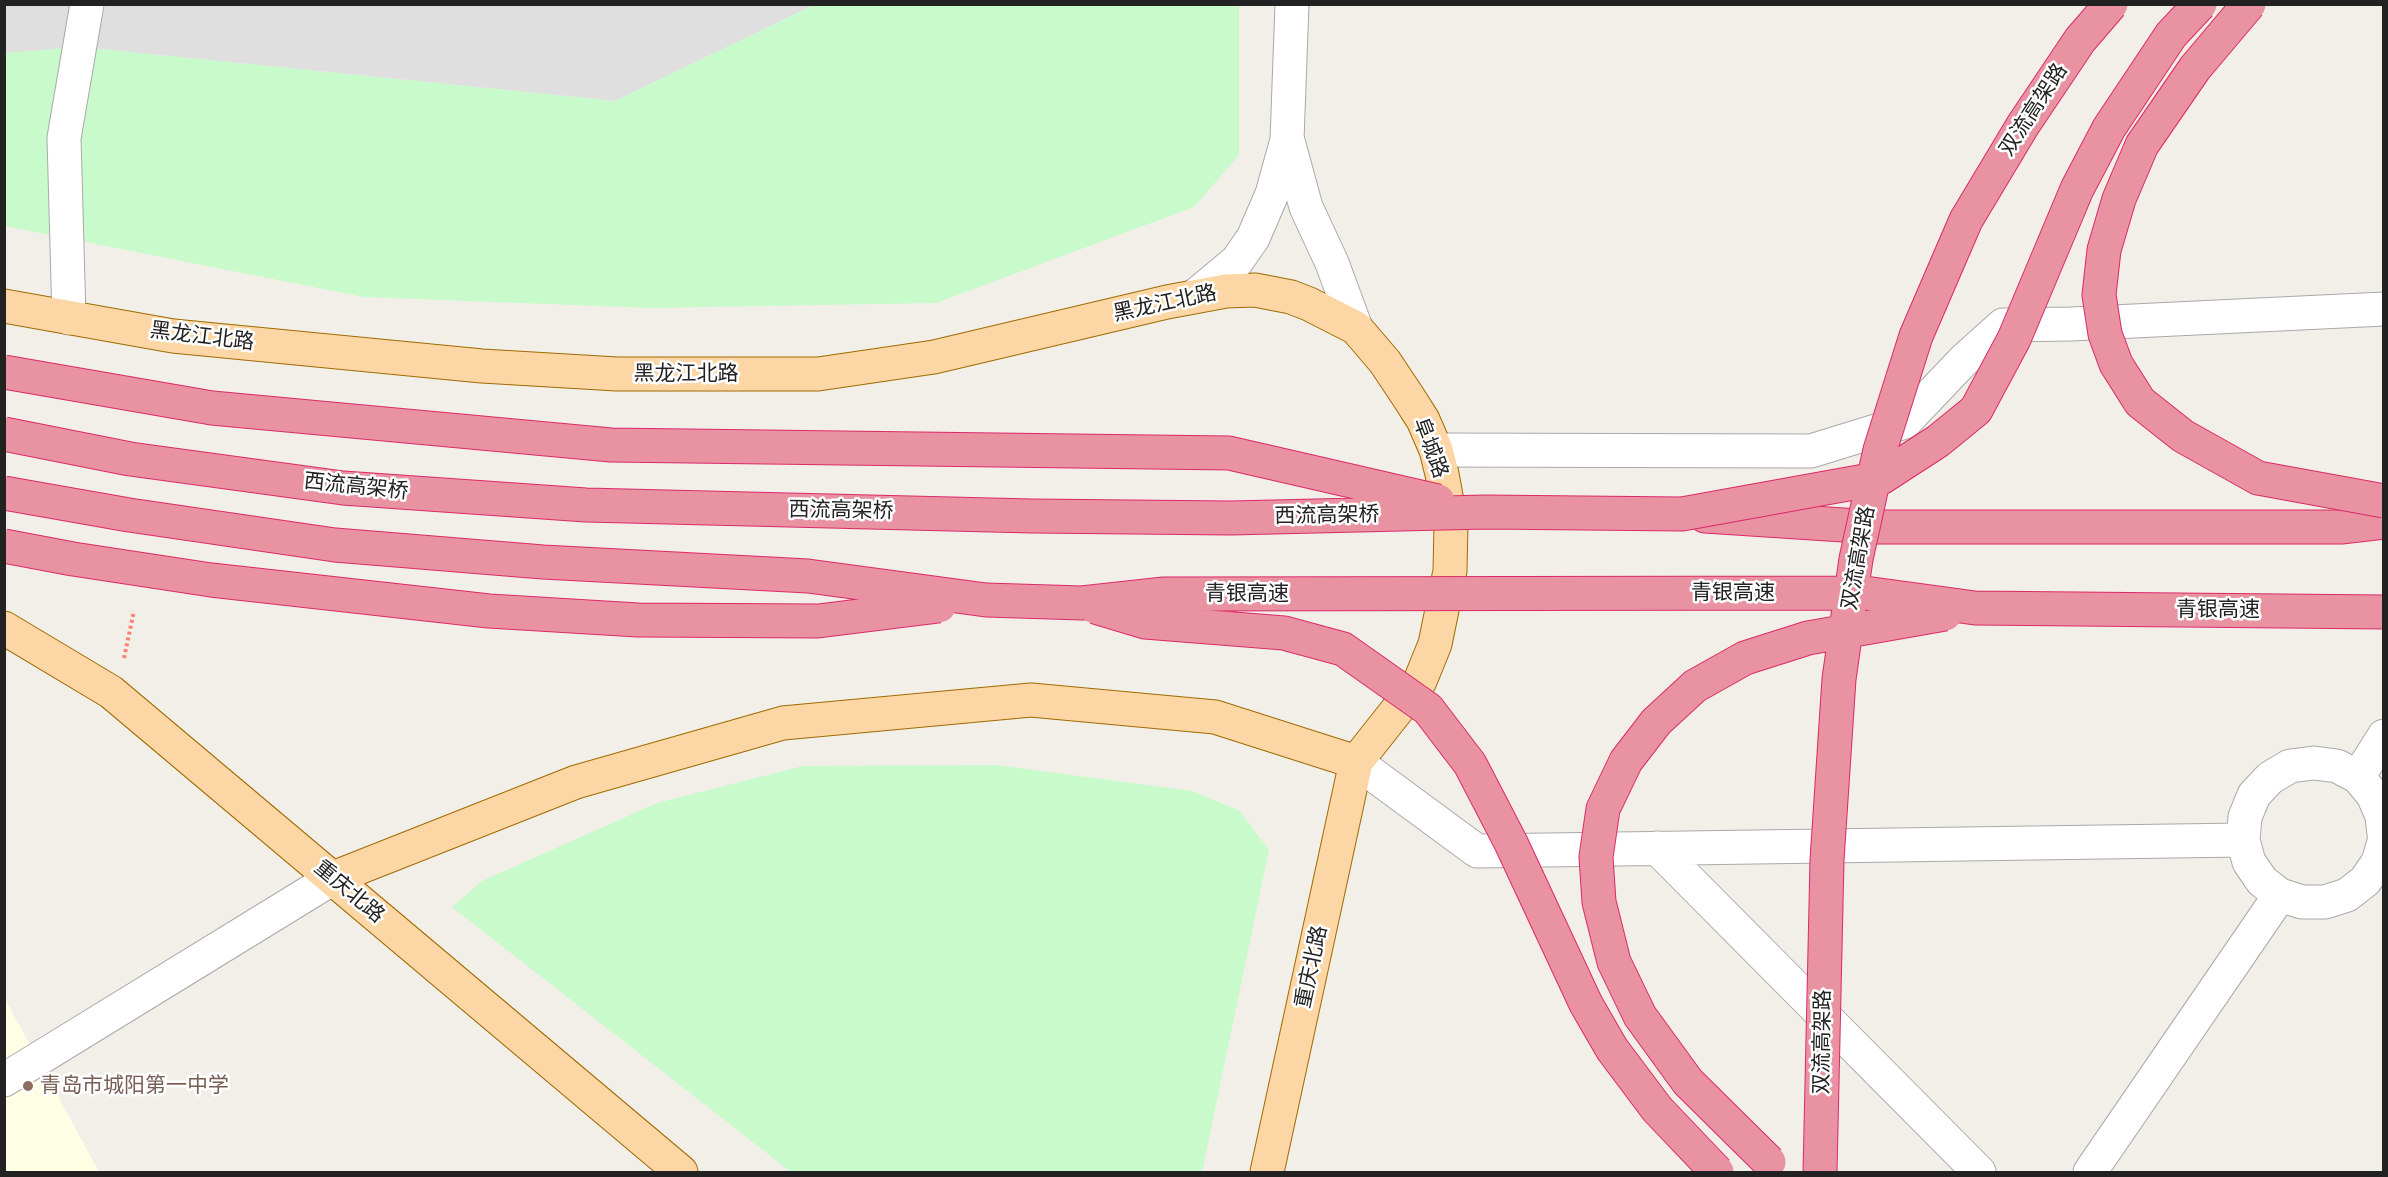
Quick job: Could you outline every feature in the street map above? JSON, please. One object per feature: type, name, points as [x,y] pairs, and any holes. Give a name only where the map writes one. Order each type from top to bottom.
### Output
[{"type":"highway","name":"双流高架路","points":[[1820,1173],[1827,860],[1839,679],[1856,559],[1880,450],[1916,336],[1966,220],[2042,96],[2080,40],[2111,4]]},
{"type":"highway","points":[[1682,514],[1881,478],[1938,441],[1976,410],[2014,339],[2077,189],[2109,128],[2171,36],[2200,4]]},
{"type":"highway","points":[[2249,4],[2195,68],[2142,145],[2119,199],[2104,250],[2099,295],[2105,334],[2116,364],[2140,402],[2183,436],[2258,478],[2384,501]]},
{"type":"highway","points":[[4,372],[212,408],[611,445],[1229,453],[1486,512]]},
{"type":"highway","name":"西流高架桥","points":[[4,434],[130,459],[343,488],[586,505],[1231,518],[1486,512],[1682,514]]},
{"type":"highway","points":[[4,493],[129,515],[335,545],[543,562],[808,576],[986,600],[1082,603],[1145,622],[1284,633],[1343,650],[1428,709],[1470,764],[1511,843],[1586,1004],[1612,1049],[1656,1109],[1717,1173]]},
{"type":"highway","points":[[1682,514],[1874,526],[2340,526],[2384,522]]},
{"type":"highway","points":[[4,546],[73,559],[223,581],[489,611],[638,620],[818,621],[986,600]]},
{"type":"highway","name":"青银高速","points":[[1082,603],[1175,594],[1864,593],[1975,608],[2384,612]]},
{"type":"highway","points":[[1782,1173],[1688,1082],[1641,1016],[1618,971],[1599,902],[1596,857],[1603,809],[1626,761],[1656,722],[1695,686],[1745,658],[1808,638],[1975,608]]},
{"type":"main road","name":"黑龙江北路","points":[[4,306],[173,336],[482,366],[617,374],[818,375],[934,357],[1195,296],[1226,291],[1255,290],[1291,297],[1356,327]]},
{"type":"main road","name":"阜城路","points":[[1356,327],[1384,362],[1423,420],[1436,450],[1442,474],[1451,533],[1450,571],[1435,644],[1420,681],[1356,762]]},
{"type":"main road","name":"重庆北路","points":[[4,628],[111,692],[681,1173]]},
{"type":"main road","points":[[333,878],[576,782],[783,723],[1031,700],[1215,717],[1356,762]]},
{"type":"main road","name":"重庆北路","points":[[1267,1173],[1356,762]]},
{"type":"street","points":[[69,318],[64,138],[87,4]]},
{"type":"street","name":"阜城路","points":[[1195,296],[1237,261],[1253,238],[1272,194],[1287,140],[1292,4]]},
{"type":"street","name":"阜城路","points":[[1287,140],[1306,207],[1340,282],[1356,327]]},
{"type":"street","points":[[1436,450],[1811,452],[1905,422],[1964,360],[2002,325],[2071,324],[2384,309]]},
{"type":"street","points":[[2358,777],[2384,736]]},
{"type":"street","points":[[1356,762],[1477,851],[2243,840]]},
{"type":"street","points":[[2384,834],[2382,816],[2373,795],[2358,777],[2337,766],[2314,763],[2290,766],[2270,778],[2254,795],[2245,817],[2243,840],[2249,862],[2262,881],[2280,895],[2302,902],[2325,902],[2347,895],[2365,881],[2378,862],[2384,842]]},
{"type":"street","points":[[1657,848],[1979,1173]]},
{"type":"street","points":[[4,1080],[333,878]]},
{"type":"street","points":[[2090,1173],[2280,895]]},
{"type":"path","points":[[111,692],[120,674],[134,611]]},
{"type":"shaded area","points":[[5,5],[814,5],[615,101],[80,47],[5,54]]},
{"type":"shaded area","name":"青岛市城阳第一中学","points":[[5,999],[99,1172],[5,1172]]},
{"type":"green space","points":[[814,5],[1239,5],[1239,155],[1194,207],[936,303],[651,308],[364,297],[5,226],[5,53],[80,47],[615,101]]},
{"type":"green space","points":[[996,765],[1192,791],[1240,811],[1269,850],[1202,1172],[791,1172],[452,907],[482,881],[657,803],[803,766]]},
{"type":"place","name":"青岛市城阳第一中学","points":[[28,1086]]}]
